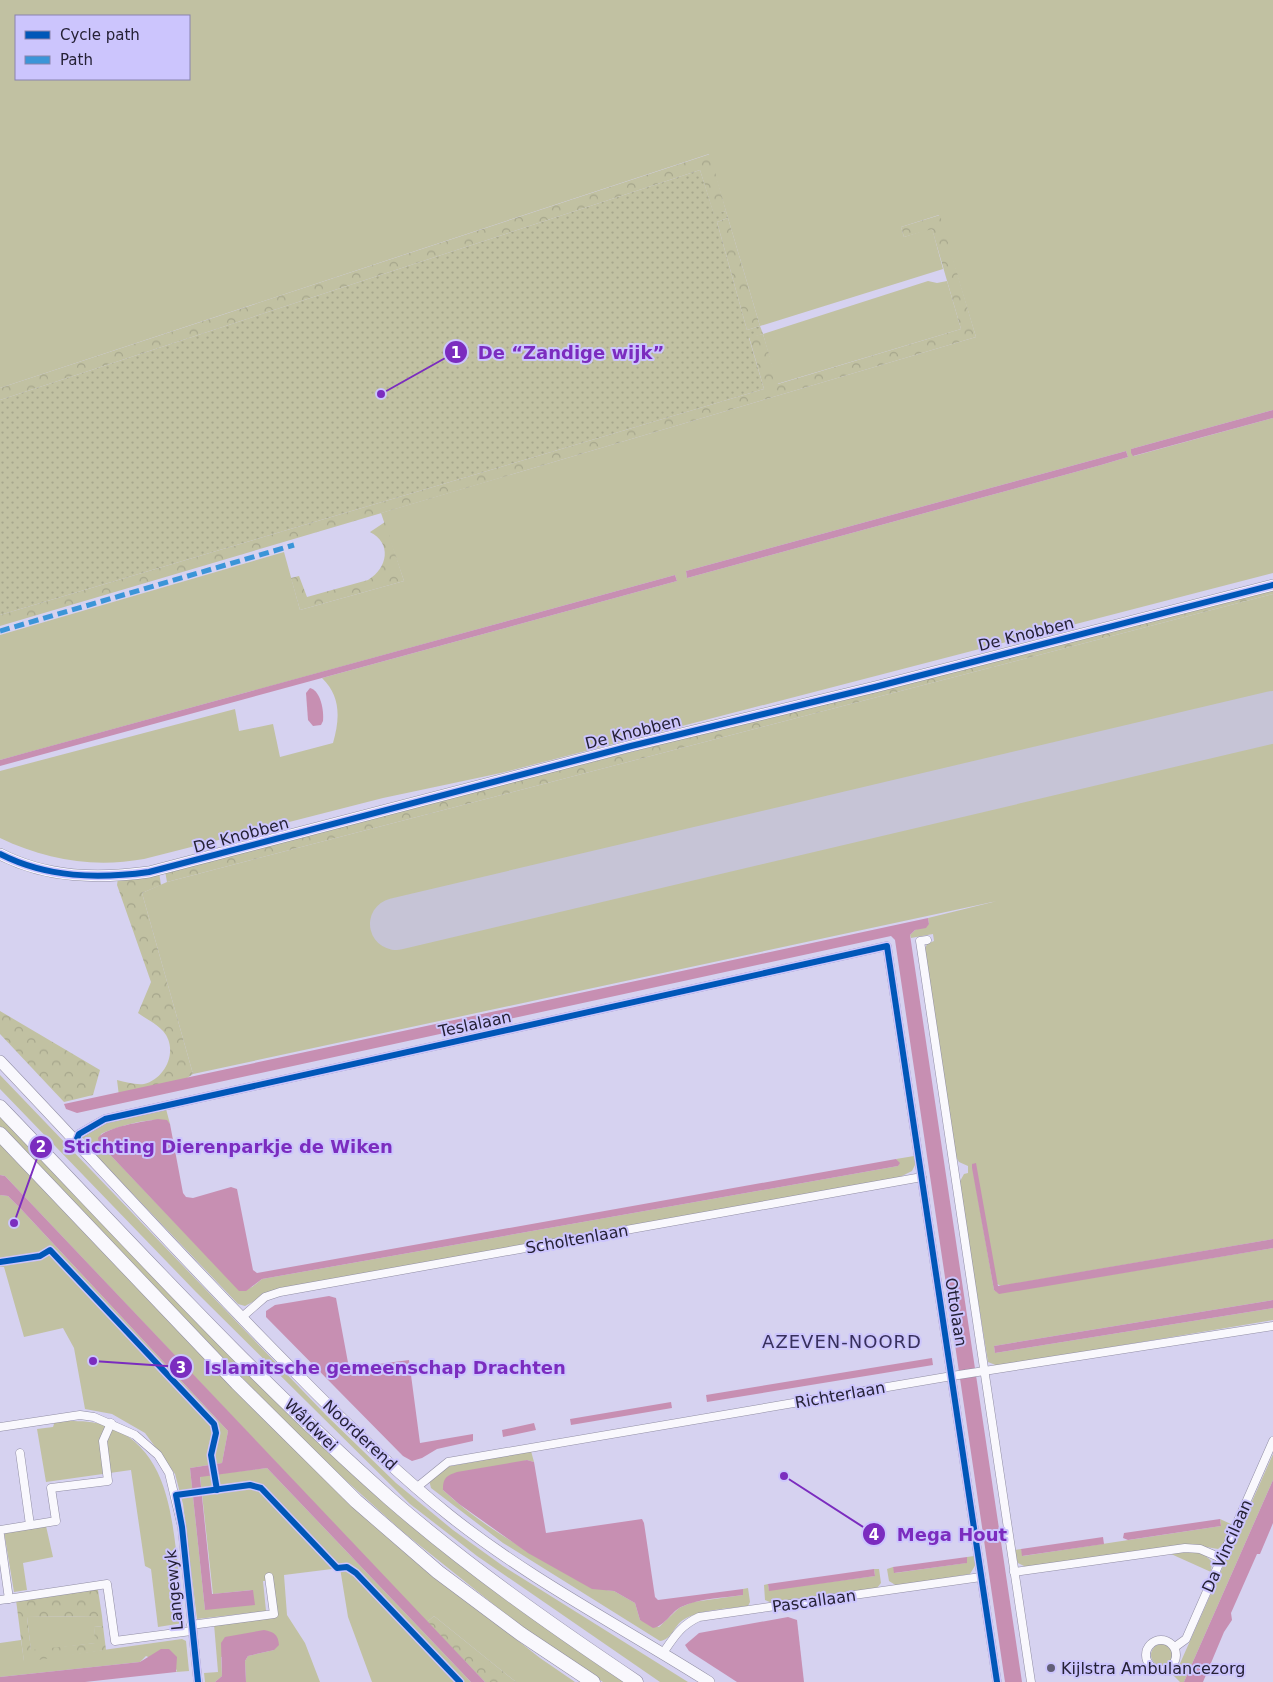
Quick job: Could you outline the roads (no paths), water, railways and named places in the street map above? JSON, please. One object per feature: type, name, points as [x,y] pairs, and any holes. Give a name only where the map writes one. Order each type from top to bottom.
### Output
[{"type":"highway","name":"Wâldwei","points":[[0,1107],[237,1353],[353,1465],[478,1569],[558,1629],[636,1682]]},
{"type":"highway","name":"Wâldwei","points":[[0,1134],[237,1383],[356,1501],[438,1572],[521,1634],[593,1682]]},
{"type":"street","name":"De Knobben","points":[[0,854],[40,869],[70,875],[104,877],[149,872],[621,749],[894,683],[1273,585]]},
{"type":"street","name":"Ottolaan","points":[[927,940],[920,941],[958,1171],[981,1371],[1031,1682]]},
{"type":"street","name":"Ottolaan","points":[[887,946],[953,1376],[997,1682]]},
{"type":"street","name":"Teslalaan","points":[[76,1141],[79,1134],[105,1119],[887,946]]},
{"type":"street","name":"Noorderend","points":[[0,1061],[241,1318],[361,1438],[416,1488],[483,1541],[520,1566],[709,1682]]},
{"type":"street","name":"Scholtenlaan","points":[[241,1318],[265,1297],[280,1292],[922,1177]]},
{"type":"street","name":"Richterlaan","points":[[416,1488],[448,1462],[981,1371],[1273,1326]]},
{"type":"street","name":"Langewyk","points":[[0,1427],[80,1415],[111,1423],[135,1435],[150,1447],[169,1473],[182,1527],[198,1682]]},
{"type":"street","points":[[0,1530],[56,1521],[51,1488],[108,1481],[102,1441],[111,1423]]},
{"type":"street","name":"Da Vincilaan","points":[[1174,1646],[1186,1638],[1273,1441]]},
{"type":"street","points":[[20,1453],[30,1525]]},
{"type":"street","points":[[0,1535],[9,1598]]},
{"type":"street","points":[[1014,1572],[1185,1548],[1200,1549],[1221,1558]]},
{"type":"street","name":"Langewyk","points":[[191,1628],[274,1614],[270,1577]]},
{"type":"street","name":"Pascallaan","points":[[663,1653],[675,1633],[688,1622],[699,1617],[981,1577]]},
{"type":"street","points":[[0,1600],[107,1584],[115,1641],[191,1628]]},
{"type":"street","points":[[1161,1640],[1174,1646],[1177,1657],[1168,1670],[1157,1670],[1148,1664],[1146,1653],[1151,1644],[1161,1640]]},
{"type":"place","name":"De “Zandige wijk”","points":[[381,394]]},
{"type":"place","name":"Stichting Dierenparkje de Wiken","points":[[14,1223]]},
{"type":"place","name":"Islamitsche gemeenschap Drachten","points":[[93,1361]]},
{"type":"place","name":"Mega Hout","points":[[784,1476]]},
{"type":"place","name":"Kijlstra Ambulancezorg","points":[[1051,1668]]},
{"type":"district","name":"AZEVEN-NOORD","points":[[842,1341]]}]
